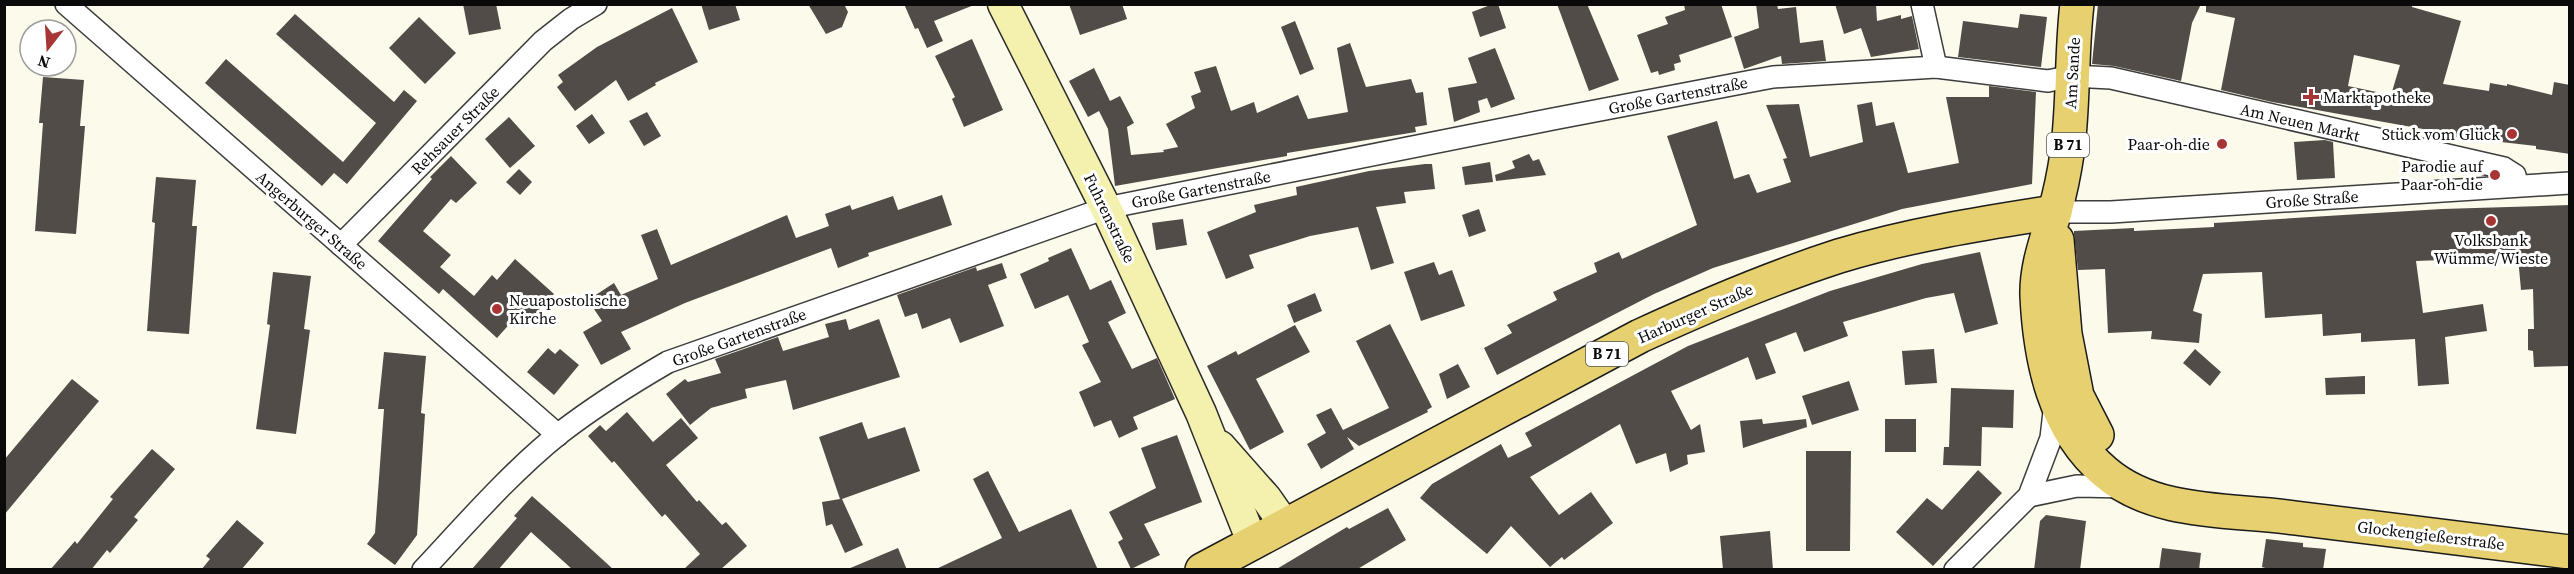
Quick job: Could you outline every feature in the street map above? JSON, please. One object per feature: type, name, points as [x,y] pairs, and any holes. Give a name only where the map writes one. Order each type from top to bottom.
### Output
[{"type":"main road","name":"Am Sande","points":[[2055,212],[2067,150],[2077,4]]},
{"type":"main road","name":"Glockengießerstraße","points":[[2055,212],[2041,256],[2037,295],[2045,361],[2055,402],[2068,428],[2083,447],[2104,472],[2126,487],[2191,508],[2292,517],[2570,552]]},
{"type":"main road","name":"Glockengießerstraße","points":[[2055,212],[2065,334],[2077,396],[2098,436],[2132,469],[2182,492],[2292,517]]},
{"type":"main road","name":"Harburger Straße","points":[[1202,570],[1640,336],[1710,303],[1840,256],[1972,224],[2055,212]]},
{"type":"street","name":"Angerburger Straße","points":[[66,4],[558,435]]},
{"type":"street","name":"Rehsauer Straße","points":[[340,245],[570,12],[596,4]]},
{"type":"street","name":"Fuhrenstraße","points":[[1003,4],[1106,208],[1210,435],[1238,511],[1253,544]]},
{"type":"street","points":[[1922,4],[1936,67]]},
{"type":"street","name":"Große Gartenstraße","points":[[423,570],[491,498],[558,435],[618,391],[668,362],[1106,208],[1773,77],[1936,67],[2048,81],[2072,76]]},
{"type":"street","name":"Am Neuen Markt","points":[[2072,76],[2111,78],[2504,168],[2515,175],[2517,185]]},
{"type":"street","name":"Große Straße","points":[[2055,212],[2111,212],[2570,183]]},
{"type":"street","points":[[1954,570],[2029,496],[2050,438],[2055,402]]},
{"type":"street","name":"Fuhrenstraße","points":[[1210,435],[1266,498],[1285,525]]},
{"type":"street","points":[[2029,496],[2077,486],[2126,487]]},
{"type":"building","points":[[463,4],[496,4],[501,29],[469,35]]},
{"type":"building","points":[[701,4],[735,4],[740,20],[709,30]]},
{"type":"building","points":[[808,4],[844,4],[848,12],[842,27],[826,34]]},
{"type":"building","points":[[904,4],[974,5],[934,21],[943,41],[927,48],[918,28],[915,29]]},
{"type":"building","points":[[1069,4],[1122,4],[1127,19],[1080,35]]},
{"type":"building","points":[[1498,4],[1506,28],[1480,37],[1472,12]]},
{"type":"building","points":[[1557,4],[1587,4],[1619,80],[1589,91]]},
{"type":"building","points":[[1684,4],[1721,4],[1732,37],[1679,55],[1681,62],[1674,64],[1675,70],[1659,75],[1658,71],[1651,73],[1637,35],[1668,24],[1665,17],[1685,10]]},
{"type":"building","points":[[1756,4],[1777,4],[1778,9],[1796,7],[1800,43],[1823,40],[1826,61],[1782,64],[1781,56],[1744,69],[1734,37],[1759,28]]},
{"type":"building","points":[[1835,4],[1876,4],[1877,21],[1901,15],[1901,19],[1912,16],[1919,49],[1871,57],[1861,28],[1844,34]]},
{"type":"building","points":[[2098,4],[2201,4],[2192,23],[2181,81],[2114,66],[2092,64]]},
{"type":"building","points":[[2206,4],[2412,4],[2412,7],[2461,21],[2443,84],[2489,91],[2490,83],[2507,86],[2507,84],[2552,95],[2554,82],[2570,85],[2570,154],[2536,149],[2536,146],[2440,135],[2423,131],[2423,129],[2272,102],[2221,90],[2235,18],[2206,12]],"holes":[[[2354,55],[2400,65],[2391,95],[2348,86]]]},
{"type":"building","points":[[672,8],[698,62],[655,83],[656,85],[628,101],[616,80],[575,111],[557,87],[563,82],[558,75],[597,47]]},
{"type":"building","points":[[295,14],[394,102],[404,90],[417,101],[347,184],[334,173],[322,186],[205,83],[226,59],[343,162],[376,123],[276,34]]},
{"type":"building","points":[[2020,14],[2047,17],[2041,67],[1958,57],[1963,21],[2018,28]]},
{"type":"building","points":[[419,17],[456,53],[425,84],[389,48]]},
{"type":"building","points":[[1295,21],[1314,69],[1300,75],[1281,27]]},
{"type":"building","points":[[972,39],[1003,110],[964,127],[952,99],[955,97],[935,56]]},
{"type":"building","points":[[1350,43],[1366,87],[1411,79],[1416,93],[1423,92],[1427,125],[1415,127],[1416,132],[1287,153],[1287,156],[1115,186],[1108,129],[1099,111],[1088,117],[1069,81],[1094,68],[1110,101],[1120,96],[1134,123],[1127,127],[1131,155],[1164,152],[1163,150],[1178,147],[1166,124],[1195,108],[1191,96],[1201,92],[1194,72],[1216,66],[1231,111],[1254,102],[1257,113],[1298,95],[1308,119],[1348,112],[1337,48]]},
{"type":"building","points":[[1495,48],[1515,99],[1491,108],[1487,98],[1478,101],[1480,112],[1454,122],[1448,88],[1477,83],[1468,58]]},
{"type":"building","points":[[43,78],[84,80],[80,126],[85,126],[76,234],[35,231],[43,123],[39,123]]},
{"type":"building","points":[[1989,86],[2036,92],[2032,184],[1902,209],[1713,268],[1654,294],[1497,375],[1484,348],[1512,333],[1507,325],[1557,300],[1553,292],[1597,272],[1594,263],[1619,252],[1622,259],[1697,225],[1667,136],[1717,121],[1734,179],[1749,174],[1757,193],[1791,182],[1783,159],[1787,158],[1766,105],[1799,104],[1810,157],[1863,142],[1857,105],[1872,102],[1876,126],[1894,122],[1908,173],[1959,163],[1946,97],[1989,97]]},
{"type":"building","points":[[647,112],[661,136],[644,146],[629,121]]},
{"type":"building","points":[[592,114],[605,133],[589,144],[576,126]]},
{"type":"building","points":[[509,117],[535,146],[510,168],[485,139]]},
{"type":"building","points":[[2325,140],[2333,142],[2335,178],[2297,180],[2294,142]]},
{"type":"building","points":[[1529,154],[1533,161],[1539,159],[1546,175],[1496,181],[1495,175],[1515,168],[1512,161]]},
{"type":"building","points":[[451,156],[477,183],[456,203],[451,199],[423,231],[451,255],[440,267],[474,296],[492,275],[497,280],[515,259],[554,294],[530,320],[521,311],[497,338],[443,289],[439,294],[378,241],[432,179],[430,177]]},
{"type":"building","points":[[1490,162],[1493,182],[1465,185],[1462,167]]},
{"type":"building","points":[[1432,164],[1435,189],[1404,192],[1406,203],[1376,207],[1394,263],[1371,270],[1358,227],[1310,236],[1249,255],[1254,268],[1226,279],[1207,232],[1256,212],[1254,205],[1297,195],[1296,187],[1369,171]]},
{"type":"building","points":[[519,169],[532,182],[520,195],[506,182]]},
{"type":"building","points":[[156,177],[196,180],[192,226],[197,226],[189,334],[147,331]]},
{"type":"building","points":[[942,195],[952,225],[868,253],[869,256],[838,268],[831,248],[685,303],[621,332],[631,349],[601,365],[583,332],[602,321],[588,300],[614,283],[621,295],[658,279],[641,235],[657,229],[671,265],[787,215],[796,238],[829,226],[825,214],[850,205],[852,210],[893,196],[898,210]]},
{"type":"building","points":[[2570,205],[2568,366],[2534,367],[2533,351],[2528,350],[2528,329],[2534,329],[2533,289],[2521,290],[2518,257],[2416,261],[2423,313],[2483,304],[2487,331],[2445,337],[2449,384],[2418,386],[2415,339],[2361,342],[2361,333],[2323,336],[2322,314],[2265,318],[2262,272],[2203,274],[2193,311],[2202,314],[2199,343],[2151,339],[2152,331],[2108,333],[2105,269],[2078,270],[2074,234],[2074,231],[2214,227],[2214,223],[2442,209]]},
{"type":"building","points":[[1479,209],[1486,231],[1469,237],[1462,215]]},
{"type":"building","points":[[1183,219],[1187,245],[1156,250],[1152,223]]},
{"type":"building","points":[[1071,248],[1090,290],[1111,280],[1126,313],[1108,322],[1132,369],[1157,358],[1175,399],[1133,417],[1138,429],[1119,438],[1111,420],[1094,427],[1079,392],[1101,382],[1082,345],[1089,342],[1068,295],[1035,309],[1020,274]]},
{"type":"building","points":[[1980,252],[1998,324],[1965,333],[1954,293],[1926,298],[1843,322],[1848,336],[1804,352],[1796,332],[1765,344],[1776,373],[1756,380],[1748,357],[1671,391],[1691,430],[1700,424],[1705,452],[1687,455],[1688,464],[1670,472],[1666,453],[1636,464],[1620,424],[1530,477],[1559,515],[1591,492],[1613,523],[1564,560],[1562,557],[1550,567],[1511,526],[1487,554],[1420,498],[1432,484],[1501,444],[1508,458],[1532,446],[1525,433],[1688,346],[1830,291],[1922,264]]},
{"type":"building","points":[[1434,262],[1439,275],[1452,270],[1465,306],[1421,321],[1404,272]]},
{"type":"building","points":[[1002,263],[1007,278],[988,285],[1004,326],[960,343],[950,318],[922,329],[917,313],[905,317],[897,295],[976,267],[977,271]]},
{"type":"building","points":[[273,272],[311,276],[304,329],[310,330],[296,434],[256,429],[270,325],[267,324]]},
{"type":"building","points":[[1315,293],[1322,311],[1294,323],[1287,305]]},
{"type":"building","points":[[846,319],[849,330],[879,319],[900,377],[793,410],[786,380],[745,389],[747,398],[711,408],[690,425],[666,394],[685,379],[688,382],[721,373],[715,359],[778,337],[783,351],[829,337],[825,324]]},
{"type":"building","points":[[1390,324],[1432,407],[1427,410],[1428,412],[1359,446],[1347,437],[1354,449],[1321,469],[1307,444],[1326,433],[1316,415],[1331,408],[1343,430],[1389,408],[1356,341]]},
{"type":"building","points":[[1295,325],[1310,352],[1256,379],[1284,432],[1250,450],[1207,366],[1236,351],[1238,355]]},
{"type":"building","points":[[548,348],[555,354],[560,349],[579,365],[554,395],[527,372]]},
{"type":"building","points":[[1934,349],[1937,383],[1905,385],[1902,351]]},
{"type":"building","points":[[2195,349],[2221,372],[2210,386],[2183,363]]},
{"type":"building","points":[[384,352],[426,356],[421,413],[425,414],[417,535],[395,565],[367,544],[375,533],[384,409],[378,409]]},
{"type":"building","points":[[1458,364],[1470,387],[1447,399],[1439,374]]},
{"type":"building","points":[[2365,376],[2365,394],[2326,395],[2325,378]]},
{"type":"building","points":[[72,379],[99,401],[4,515],[4,460]]},
{"type":"building","points":[[1849,381],[1859,410],[1812,425],[1802,396]]},
{"type":"building","points":[[1951,388],[2014,390],[2013,428],[1982,427],[1981,466],[1943,465],[1944,447],[1949,447]]},
{"type":"building","points":[[627,412],[653,442],[681,418],[698,438],[666,465],[697,502],[699,500],[722,525],[726,522],[747,546],[720,570],[683,570],[700,554],[665,514],[662,517],[614,461],[612,463],[588,436],[600,425],[606,431]]},
{"type":"building","points":[[1762,419],[1763,424],[1806,419],[1807,427],[1743,448],[1740,421]]},
{"type":"building","points":[[1885,419],[1916,419],[1916,452],[1885,452]]},
{"type":"building","points":[[862,422],[868,439],[905,427],[920,471],[842,499],[863,545],[845,553],[832,524],[826,526],[822,502],[840,499],[819,437]]},
{"type":"building","points":[[1177,435],[1202,502],[1144,524],[1160,555],[1131,569],[1118,542],[1123,539],[1109,512],[1156,488],[1141,448]]},
{"type":"building","points":[[152,449],[175,469],[134,517],[138,520],[110,553],[107,550],[91,570],[50,570],[75,541],[77,544],[113,499],[110,497]]},
{"type":"building","points":[[1806,451],[1851,451],[1850,551],[1806,551]]},
{"type":"building","points":[[1978,470],[2002,493],[1933,566],[1896,532],[1927,498],[1942,510]]},
{"type":"building","points":[[988,471],[1019,532],[1071,509],[1098,570],[934,570],[1002,538],[973,479]]},
{"type":"building","points":[[532,496],[614,570],[573,570],[531,532],[498,570],[471,570],[517,518],[514,516]]},
{"type":"building","points":[[1388,508],[1406,540],[1356,570],[1275,570],[1347,527],[1349,529]]},
{"type":"building","points":[[2046,515],[2086,521],[2080,570],[2034,570],[2040,521]]},
{"type":"building","points":[[237,520],[264,543],[241,570],[201,570],[210,559],[206,556]]},
{"type":"building","points":[[1770,531],[1773,570],[1723,570],[1720,536]]},
{"type":"building","points":[[2266,539],[2303,543],[2303,547],[2326,549],[2323,570],[2272,570],[2262,567]]},
{"type":"building","points":[[898,548],[907,570],[848,570],[848,569]]},
{"type":"building","points":[[2162,548],[2201,553],[2199,570],[2159,570]]},
{"type":"place","name":"Marktapotheke","points":[[2311,97]]},
{"type":"place","name":"Stück vom Glück","points":[[2512,134]]},
{"type":"place","name":"Paar-oh-die","points":[[2222,144]]},
{"type":"place","name":"Parodie auf Paar-oh-die","points":[[2495,175]]},
{"type":"place","name":"Volksbank Wümme/Wieste","points":[[2491,221]]},
{"type":"place","name":"Neuapostolische Kirche","points":[[497,309]]}]
